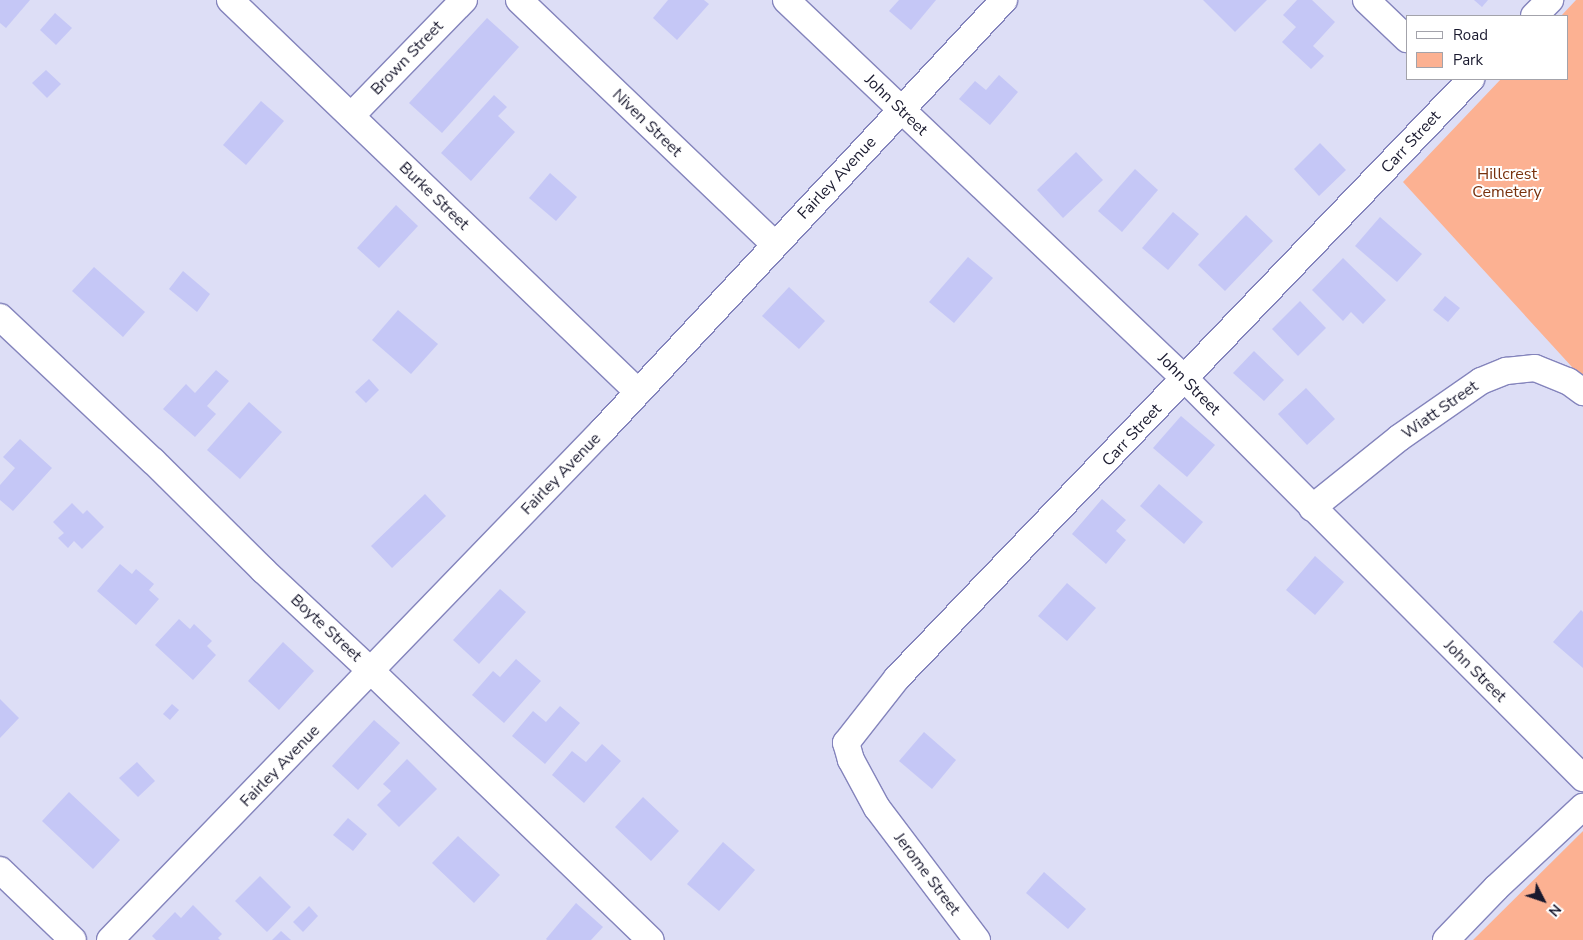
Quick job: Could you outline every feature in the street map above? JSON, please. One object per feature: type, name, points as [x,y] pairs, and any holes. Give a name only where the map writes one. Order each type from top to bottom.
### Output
[{"type":"street","name":"Burke Street","points":[[230,0],[638,392]]},
{"type":"street","name":"Brown Street","points":[[351,116],[464,0]]},
{"type":"street","name":"Niven Street","points":[[519,0],[775,245]]},
{"type":"street","name":"John Street","points":[[786,0],[1185,379],[1583,778]]},
{"type":"street","name":"Fairley Avenue","points":[[110,940],[638,392],[900,109],[1004,0]]},
{"type":"street","points":[[1366,0],[1406,38]]},
{"type":"street","points":[[1535,15],[1550,0]]},
{"type":"street","name":"Carr Street","points":[[877,808],[851,760],[846,743],[897,678],[1185,379],[1458,84]]},
{"type":"street","name":"Boyte Street","points":[[0,317],[153,461],[263,570],[371,670],[651,940]]},
{"type":"street","name":"Wiatt Street","points":[[1312,508],[1399,438],[1481,381],[1506,371],[1535,368],[1568,381],[1583,392]]},
{"type":"street","points":[[1446,940],[1496,888],[1583,807]]},
{"type":"street","name":"Jerome Street","points":[[877,808],[977,940]]},
{"type":"street","points":[[0,870],[73,940]]},
{"type":"green space","name":"Hillcrest Cemetery","points":[[1576,0],[1583,0],[1583,379],[1403,182],[1500,80],[1568,80],[1568,15],[1562,15]]},
{"type":"green space","points":[[1583,831],[1583,940],[1473,940]]},
{"type":"building","points":[[0,0],[30,0],[6,28],[0,23]]},
{"type":"building","points":[[668,0],[704,0],[709,4],[677,40],[653,18]]},
{"type":"building","points":[[899,0],[936,0],[911,30],[889,11]]},
{"type":"building","points":[[1203,0],[1267,0],[1235,32]]},
{"type":"building","points":[[1297,0],[1312,0],[1335,22],[1313,46],[1324,56],[1311,69],[1282,42],[1296,27],[1283,15]]},
{"type":"building","points":[[1474,0],[1488,0],[1482,7]]},
{"type":"building","points":[[55,13],[72,28],[56,45],[40,30]]},
{"type":"building","points":[[487,18],[519,47],[442,133],[409,103]]},
{"type":"building","points":[[46,70],[61,84],[47,98],[32,83]]},
{"type":"building","points":[[999,75],[1018,92],[990,125],[959,99],[975,81],[986,90]]},
{"type":"building","points":[[494,95],[507,107],[498,116],[515,132],[471,181],[441,153]]},
{"type":"building","points":[[261,101],[284,121],[246,165],[223,145]]},
{"type":"building","points":[[1320,143],[1346,170],[1319,196],[1294,169]]},
{"type":"building","points":[[1076,152],[1103,180],[1063,218],[1037,190]]},
{"type":"building","points":[[1135,169],[1158,190],[1122,232],[1098,211]]},
{"type":"building","points":[[550,173],[577,197],[556,221],[529,198]]},
{"type":"building","points":[[396,205],[418,226],[379,268],[357,248]]},
{"type":"building","points":[[1173,212],[1199,234],[1168,270],[1142,248]]},
{"type":"building","points":[[1246,215],[1273,241],[1225,291],[1198,265]]},
{"type":"building","points":[[1380,217],[1422,254],[1397,282],[1355,246]]},
{"type":"building","points":[[968,257],[993,278],[954,323],[929,302]]},
{"type":"building","points":[[1343,258],[1386,300],[1363,324],[1351,312],[1343,321],[1312,290]]},
{"type":"building","points":[[94,267],[145,312],[123,337],[72,291]]},
{"type":"building","points":[[183,271],[210,294],[197,312],[169,289]]},
{"type":"building","points":[[789,287],[825,321],[799,349],[762,316]]},
{"type":"building","points":[[1445,296],[1460,308],[1448,322],[1433,310]]},
{"type":"building","points":[[1300,301],[1326,328],[1298,356],[1272,329]]},
{"type":"building","points":[[398,310],[438,344],[411,374],[372,340]]},
{"type":"building","points":[[1254,351],[1284,380],[1264,401],[1233,373]]},
{"type":"building","points":[[216,370],[229,381],[207,406],[216,414],[195,437],[163,409],[186,384],[195,393]]},
{"type":"building","points":[[369,379],[379,390],[366,403],[355,392]]},
{"type":"building","points":[[1306,388],[1335,419],[1307,445],[1278,414]]},
{"type":"building","points":[[249,402],[282,432],[240,479],[207,450]]},
{"type":"building","points":[[1181,416],[1215,445],[1187,477],[1153,448]]},
{"type":"building","points":[[20,439],[52,468],[13,511],[0,500],[0,485],[15,468],[3,457]]},
{"type":"building","points":[[1159,484],[1203,522],[1184,544],[1140,506]]},
{"type":"building","points":[[425,494],[446,516],[392,568],[371,546]]},
{"type":"building","points":[[1102,499],[1126,520],[1116,531],[1126,540],[1106,564],[1072,534]]},
{"type":"building","points":[[72,503],[83,514],[87,510],[104,527],[82,549],[74,541],[68,548],[58,538],[64,533],[53,522]]},
{"type":"building","points":[[1315,556],[1344,582],[1315,615],[1286,590]]},
{"type":"building","points":[[120,564],[132,574],[136,569],[154,584],[149,590],[159,599],[136,625],[97,591]]},
{"type":"building","points":[[1067,583],[1096,608],[1067,641],[1038,616]]},
{"type":"building","points":[[500,589],[526,612],[479,664],[453,640]]},
{"type":"building","points":[[1581,610],[1583,612],[1583,668],[1553,642]]},
{"type":"building","points":[[179,619],[190,629],[194,624],[212,641],[207,646],[216,655],[193,680],[155,645]]},
{"type":"building","points":[[283,642],[314,671],[279,710],[248,681]]},
{"type":"building","points":[[516,659],[541,681],[504,723],[472,695],[493,671],[500,677]]},
{"type":"building","points":[[0,699],[19,718],[0,738]]},
{"type":"building","points":[[172,704],[179,710],[170,720],[163,714]]},
{"type":"building","points":[[560,706],[580,723],[545,764],[512,736],[533,711],[546,722]]},
{"type":"building","points":[[374,720],[400,743],[358,790],[332,766]]},
{"type":"building","points":[[924,732],[956,760],[932,789],[899,761]]},
{"type":"building","points":[[602,744],[621,761],[584,803],[552,775],[572,751],[586,762]]},
{"type":"building","points":[[407,759],[437,789],[399,827],[377,805],[391,791],[383,784]]},
{"type":"building","points":[[137,762],[155,781],[138,797],[119,778]]},
{"type":"building","points":[[69,792],[120,840],[93,869],[42,821]]},
{"type":"building","points":[[643,797],[679,831],[651,861],[615,827]]},
{"type":"building","points":[[348,818],[367,834],[353,851],[333,835]]},
{"type":"building","points":[[458,836],[500,875],[474,903],[432,863]]},
{"type":"building","points":[[723,842],[755,870],[719,911],[687,884]]},
{"type":"building","points":[[1044,872],[1086,909],[1068,929],[1026,893]]},
{"type":"building","points":[[260,876],[291,907],[267,932],[235,901]]},
{"type":"building","points":[[576,903],[603,927],[591,940],[547,940],[546,939]]},
{"type":"building","points":[[193,905],[222,934],[218,938],[220,940],[156,940],[152,936],[175,912],[181,918]]},
{"type":"building","points":[[309,906],[318,916],[303,932],[293,922]]},
{"type":"building","points":[[281,931],[291,940],[272,940]]}]
